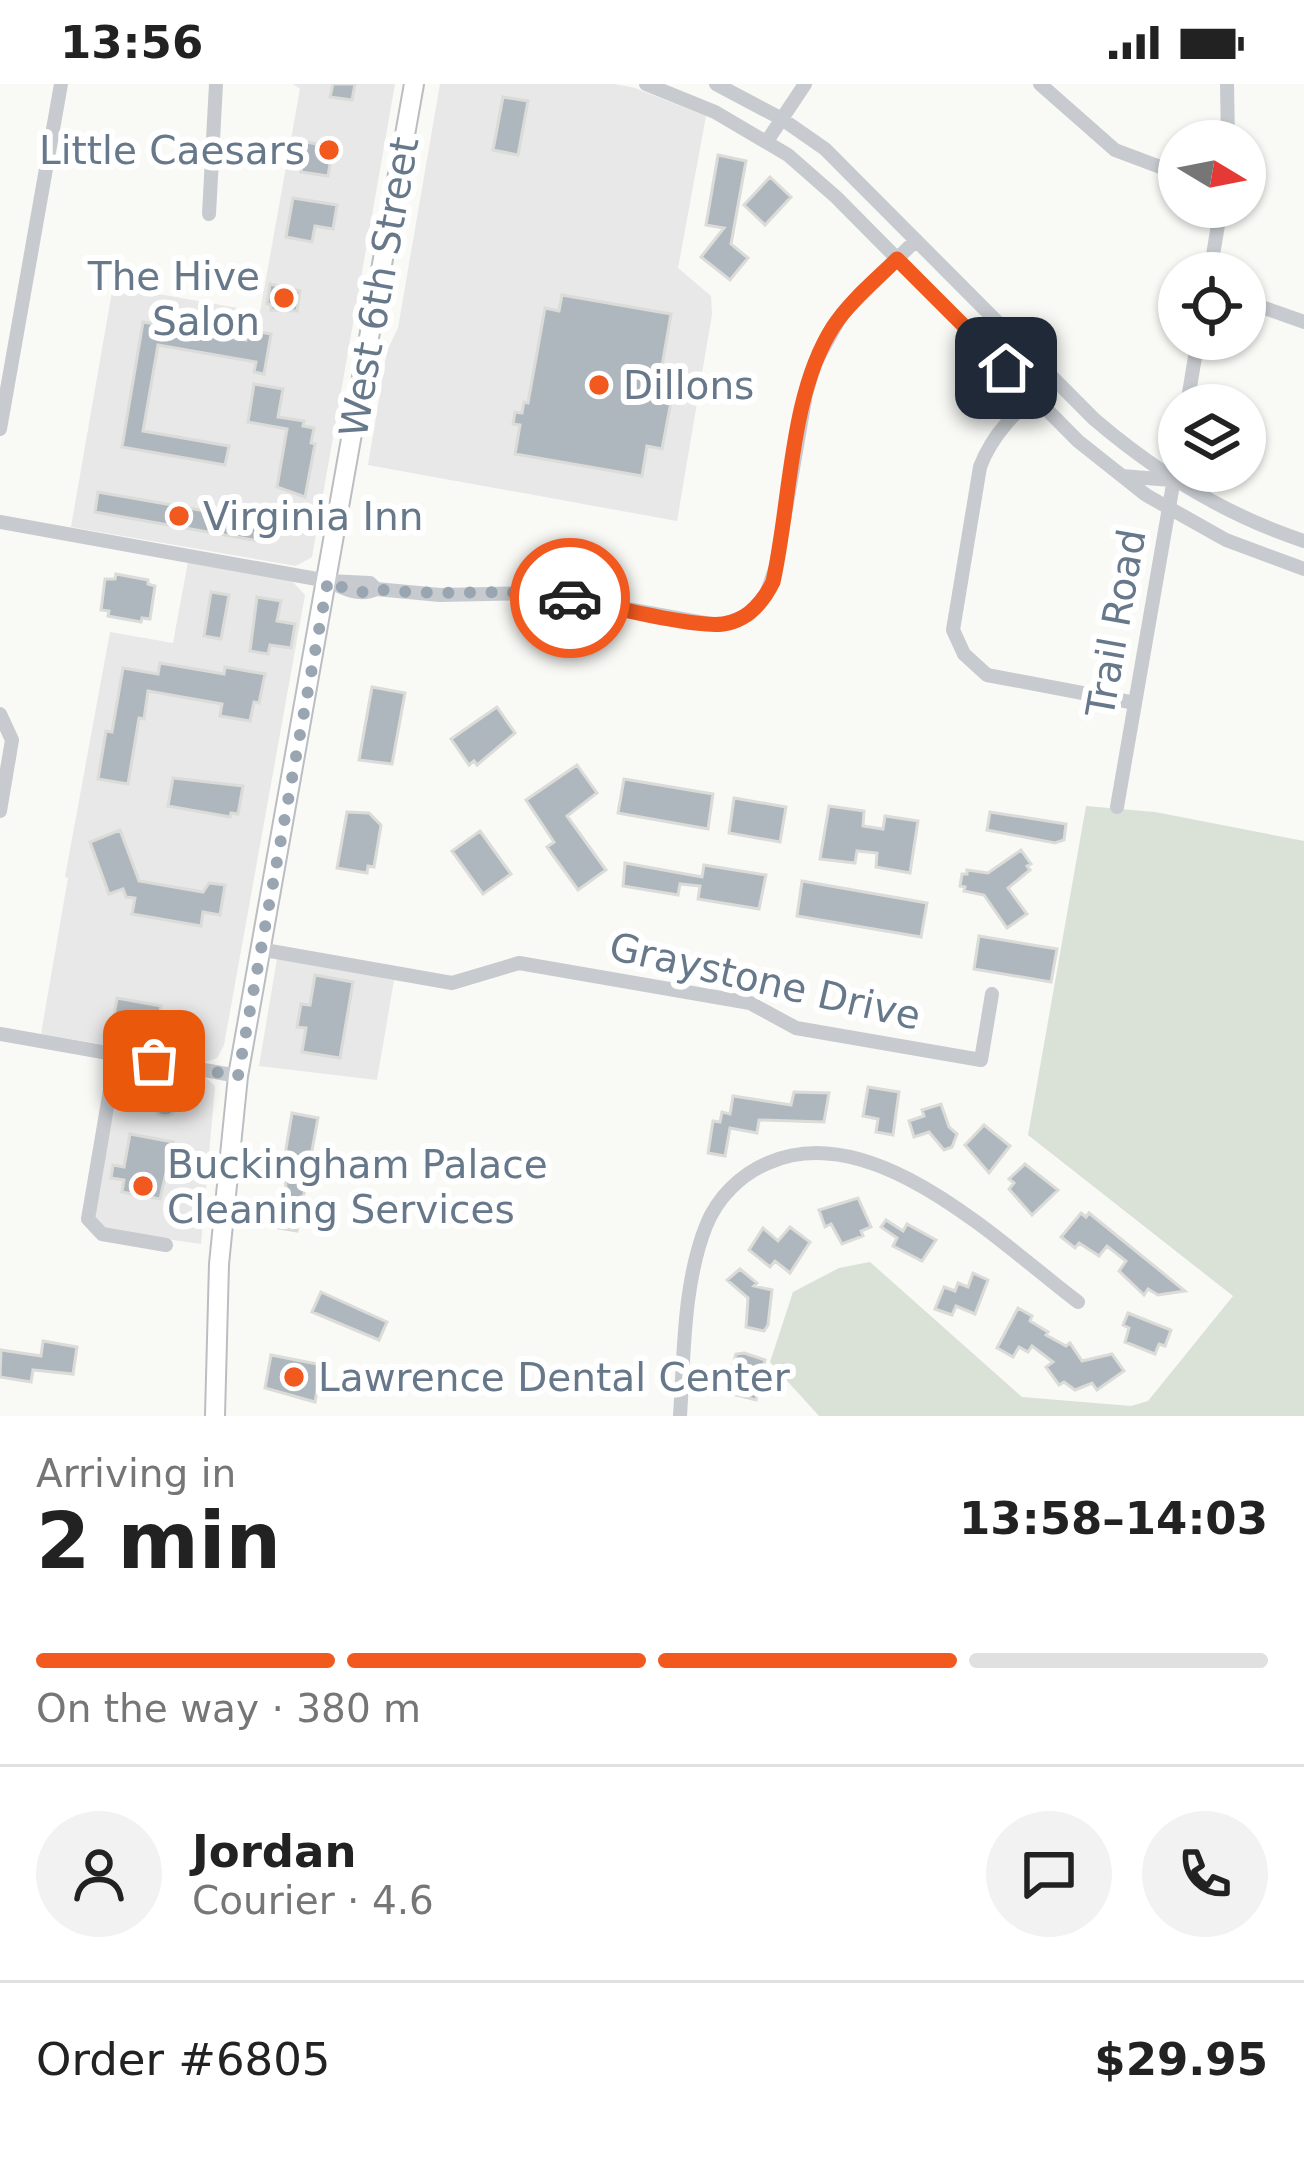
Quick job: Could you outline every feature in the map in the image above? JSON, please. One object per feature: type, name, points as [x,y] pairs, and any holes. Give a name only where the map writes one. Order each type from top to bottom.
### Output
[{"type":"main road","name":"West 6th Street","points":[[215,1416],[220,1237],[238,1076],[414,84]]},
{"type":"street","points":[[0,429],[8,336],[61,84]]},
{"type":"street","points":[[209,214],[217,84]]},
{"type":"street","points":[[646,84],[715,112],[767,141],[823,184],[1078,441],[1122,476],[1226,540],[1304,569]]},
{"type":"street","points":[[716,84],[782,119],[834,158],[1111,434],[1158,469]]},
{"type":"street","points":[[767,141],[805,84]]},
{"type":"street","points":[[1040,84],[1115,150],[1158,166]]},
{"type":"street","points":[[1227,84],[1228,120]]},
{"type":"street","points":[[0,522],[328,580],[370,583],[376,589],[426,595],[538,593],[724,624],[748,614],[773,582],[815,363],[842,314],[916,240]]},
{"type":"street","points":[[1266,308],[1304,322]]},
{"type":"street","points":[[1053,378],[994,437],[980,467],[953,616],[958,644],[972,664],[999,679],[1135,703]]},
{"type":"street","points":[[1122,476],[1158,479]]},
{"type":"street","name":"Trail Road","points":[[1117,807],[1172,492]]},
{"type":"street","points":[[1195,492],[1304,541]]},
{"type":"street","points":[[0,714],[11,740],[0,811]]},
{"type":"street","name":"Graystone Drive","points":[[260,949],[452,983],[519,963],[750,1003],[796,1028],[980,1060],[992,994]]},
{"type":"street","points":[[0,1034],[238,1076]]},
{"type":"street","points":[[116,1054],[88,1219],[102,1234],[166,1245]]},
{"type":"street","points":[[680,1416],[687,1323],[707,1222],[740,1179],[787,1156],[828,1154],[863,1161],[913,1181],[1078,1302]]},
{"type":"shaded area","points":[[293,84],[395,84],[312,557],[296,566],[71,527],[113,286],[260,312],[300,89]]},
{"type":"shaded area","points":[[440,84],[615,84],[706,116],[678,268],[711,296],[712,314],[677,521],[368,465],[387,351],[398,328]]},
{"type":"shaded area","points":[[188,562],[291,580],[305,595],[224,1045],[217,1058],[206,1062],[41,1034],[110,632],[173,643]]},
{"type":"shaded area","points":[[1086,806],[1155,812],[1304,841],[1304,1416],[819,1416],[770,1362],[793,1292],[839,1268],[870,1262],[1022,1397],[1131,1406],[1148,1401],[1233,1296],[1028,1135]]},
{"type":"shaded area","points":[[277,959],[394,980],[377,1080],[259,1066]]},
{"type":"shaded area","points":[[136,1066],[206,1078],[215,1086],[201,1244],[110,1231],[101,1228],[93,1216],[121,1074]]},
{"type":"building","points":[[333,84],[355,84],[352,100],[330,97]]},
{"type":"building","points":[[503,97],[528,101],[518,155],[493,150]]},
{"type":"building","points":[[306,142],[333,147],[328,176],[301,172]]},
{"type":"building","points":[[718,155],[746,161],[731,244],[748,258],[730,280],[701,257],[724,228],[706,225]]},
{"type":"building","points":[[770,177],[791,197],[765,225],[744,205]]},
{"type":"building","points":[[293,198],[337,205],[333,229],[315,226],[312,242],[286,237]]},
{"type":"building","name":"The Hive Salon","points":[[270,284],[300,291],[297,311],[271,310],[267,304]]},
{"type":"building","name":"Dillons","points":[[562,295],[671,314],[659,383],[674,386],[662,449],[647,446],[642,476],[515,454],[520,425],[513,424],[515,412],[522,413],[524,402],[528,403],[545,308],[559,311]]},
{"type":"building","points":[[143,322],[246,340],[248,330],[271,334],[264,374],[254,372],[256,362],[158,345],[143,431],[229,446],[225,465],[122,447]]},
{"type":"building","points":[[254,384],[283,389],[278,417],[304,421],[303,426],[314,428],[305,497],[277,487],[287,429],[248,422]]},
{"type":"building","name":"Virginia Inn","points":[[98,492],[268,522],[264,542],[95,512]]},
{"type":"building","points":[[116,574],[148,580],[155,586],[150,619],[141,622],[108,616],[109,611],[101,610],[105,579],[115,579]]},
{"type":"building","points":[[211,592],[229,595],[221,639],[204,636]]},
{"type":"building","points":[[257,597],[281,601],[277,621],[295,624],[291,648],[270,645],[268,654],[250,651]]},
{"type":"building","points":[[160,663],[224,674],[225,667],[265,674],[259,703],[254,702],[250,721],[220,716],[222,704],[148,691],[128,784],[98,779],[123,668],[158,674]]},
{"type":"building","points":[[372,687],[405,693],[392,764],[359,760]]},
{"type":"building","points":[[497,707],[515,733],[477,765],[474,761],[469,765],[451,739]]},
{"type":"building","points":[[577,765],[597,793],[567,816],[606,870],[578,890],[547,847],[554,842],[526,800]]},
{"type":"building","points":[[173,778],[243,786],[238,814],[230,817],[168,806]]},
{"type":"building","points":[[624,779],[713,794],[708,829],[618,813]]},
{"type":"building","points":[[734,798],[786,807],[780,842],[729,833]]},
{"type":"building","points":[[829,806],[864,811],[863,826],[883,829],[885,816],[918,821],[910,873],[876,867],[877,853],[857,851],[855,863],[820,859]]},
{"type":"building","points":[[347,812],[369,813],[381,825],[374,867],[368,866],[367,873],[337,868]]},
{"type":"building","points":[[990,812],[1066,824],[1064,840],[1055,843],[987,830]]},
{"type":"building","points":[[120,830],[139,881],[203,892],[209,883],[225,885],[220,915],[203,912],[201,926],[132,914],[135,898],[126,897],[123,889],[109,894],[90,842]]},
{"type":"building","points":[[480,831],[511,874],[483,894],[452,851]]},
{"type":"building","points":[[1021,850],[1030,870],[1008,888],[1027,914],[1007,928],[984,895],[964,891],[962,874],[967,870],[988,873]]},
{"type":"building","points":[[625,863],[702,877],[704,865],[766,875],[759,909],[698,899],[700,886],[680,884],[678,895],[623,886]]},
{"type":"building","points":[[802,881],[927,903],[921,937],[797,916]]},
{"type":"building","points":[[979,936],[1057,949],[1051,982],[974,969]]},
{"type":"building","points":[[315,975],[353,982],[340,1058],[302,1052],[306,1028],[297,1027],[301,1004],[310,1005]]},
{"type":"building","points":[[117,998],[161,1006],[158,1023],[114,1016]]},
{"type":"building","points":[[868,1087],[899,1092],[893,1135],[876,1132],[878,1119],[863,1116]]},
{"type":"building","points":[[165,1092],[174,1095],[174,1113],[165,1116],[156,1113],[153,1104],[156,1095]]},
{"type":"building","points":[[794,1092],[829,1093],[824,1122],[759,1120],[757,1133],[730,1128],[725,1156],[708,1153],[713,1121],[720,1122],[722,1112],[730,1114],[733,1096],[791,1105]]},
{"type":"building","points":[[941,1104],[949,1127],[957,1134],[952,1147],[944,1150],[929,1132],[914,1137],[909,1121],[924,1116],[922,1110]]},
{"type":"building","points":[[292,1113],[318,1118],[297,1231],[279,1228]]},
{"type":"building","points":[[984,1125],[1010,1146],[989,1173],[965,1145]]},
{"type":"building","points":[[130,1134],[173,1142],[160,1199],[122,1192],[124,1180],[111,1178],[113,1165],[124,1167]]},
{"type":"building","points":[[1025,1164],[1058,1190],[1032,1215],[1009,1189],[1014,1183],[1009,1179]]},
{"type":"building","points":[[858,1198],[871,1227],[861,1231],[863,1236],[842,1244],[831,1224],[825,1227],[819,1210]]},
{"type":"building","points":[[1081,1213],[1086,1217],[1089,1213],[1185,1291],[1158,1295],[1148,1289],[1144,1295],[1119,1271],[1126,1261],[1107,1246],[1099,1256],[1079,1243],[1075,1248],[1061,1237]]},
{"type":"building","points":[[886,1220],[903,1231],[907,1224],[936,1240],[922,1261],[893,1246],[897,1238],[881,1227]]},
{"type":"building","points":[[790,1227],[810,1242],[790,1273],[775,1261],[770,1267],[749,1250],[763,1228],[778,1241]]},
{"type":"building","points":[[740,1269],[757,1283],[754,1286],[772,1290],[764,1331],[746,1327],[748,1298],[727,1280]]},
{"type":"building","points":[[973,1273],[988,1280],[975,1314],[956,1306],[952,1315],[935,1309],[944,1287],[955,1291],[958,1283],[968,1287]]},
{"type":"building","points":[[321,1292],[387,1322],[379,1340],[312,1312]]},
{"type":"building","points":[[1018,1308],[1032,1316],[1030,1321],[1046,1335],[1066,1346],[1070,1343],[1082,1361],[1112,1354],[1124,1371],[1097,1390],[1092,1383],[1075,1390],[1064,1382],[1059,1385],[1046,1367],[1053,1362],[1032,1346],[1028,1352],[1019,1347],[1013,1357],[997,1348]]},
{"type":"building","points":[[1128,1313],[1171,1330],[1165,1346],[1159,1344],[1155,1354],[1125,1342],[1129,1328],[1123,1325]]},
{"type":"building","points":[[43,1341],[77,1347],[73,1374],[33,1370],[31,1382],[0,1377],[1,1350],[41,1356]]},
{"type":"building","points":[[736,1354],[765,1360],[756,1400],[726,1389]]},
{"type":"building","name":"Lawrence Dental Center","points":[[271,1355],[322,1365],[315,1402],[265,1388]]},
{"type":"way so far","points":[[154,1061],[238,1076],[328,580],[346,590],[369,593],[376,589],[440,595],[516,591],[570,598]]},
{"type":"place","name":"Little Caesars","points":[[329,150]]},
{"type":"place","name":"The Hive Salon","points":[[284,298]]},
{"type":"place","name":"Dillons","points":[[599,385]]},
{"type":"place","name":"Virginia Inn","points":[[179,516]]},
{"type":"place","name":"Buckingham Palace Cleaning Services","points":[[143,1186]]},
{"type":"place","name":"Lawrence Dental Center","points":[[294,1377]]},
{"type":"route","points":[[570,598],[710,624],[736,620],[757,607],[773,582],[815,363],[842,314],[897,259],[1006,368]]}]
